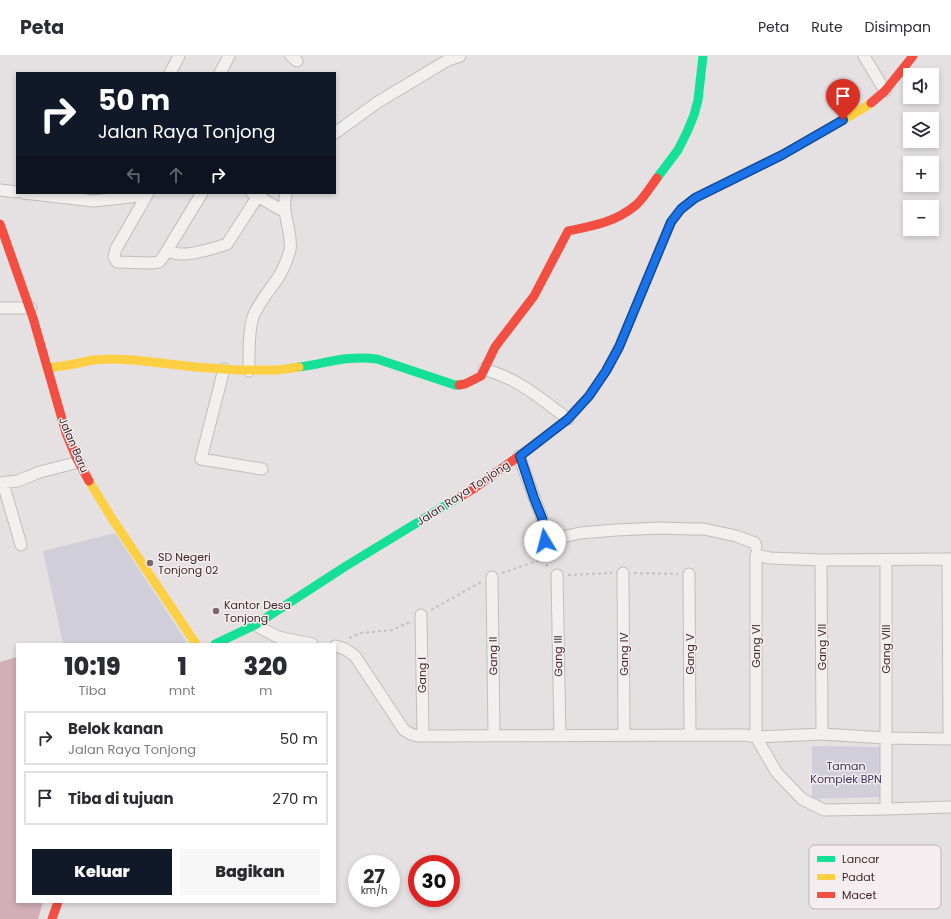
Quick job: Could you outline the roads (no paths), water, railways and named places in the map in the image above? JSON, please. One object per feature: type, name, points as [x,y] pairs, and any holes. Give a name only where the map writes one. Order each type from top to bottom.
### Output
[{"type":"main road","points":[[48,368],[93,360],[113,359],[249,371],[297,369],[344,358],[367,357],[455,384],[465,384],[474,380],[481,376],[495,347],[534,296],[568,231],[601,224],[617,218],[637,204],[667,166],[678,150],[694,115],[698,100],[703,56]]},
{"type":"main road","name":"Jalan Raya Tonjong","points":[[218,643],[255,625],[346,566],[473,489],[520,456],[568,419],[589,396],[606,371],[619,347],[671,222],[681,209],[695,198],[782,155],[867,106],[913,56]]},
{"type":"main road","name":"Jalan Baru","points":[[0,224],[31,308],[63,422],[79,462],[99,498],[195,643]]},
{"type":"main road","points":[[52,919],[58,903]]},
{"type":"street","points":[[171,72],[179,56]]},
{"type":"street","points":[[221,72],[229,56]]},
{"type":"street","points":[[336,132],[378,102],[448,60],[460,56]]},
{"type":"street","points":[[864,56],[883,88]]},
{"type":"street","points":[[0,190],[16,192]]},
{"type":"street","points":[[33,194],[94,201],[148,194]]},
{"type":"street","points":[[148,194],[116,249],[114,257],[117,262],[159,262],[201,194]]},
{"type":"street","points":[[167,251],[187,254],[217,248],[227,244],[255,194],[285,212]]},
{"type":"street","points":[[249,371],[251,325],[254,315],[262,298],[279,277],[290,248],[290,237],[285,212],[286,194]]},
{"type":"street","points":[[0,308],[31,308]]},
{"type":"street","points":[[224,369],[201,459],[262,469]]},
{"type":"street","points":[[484,369],[518,383],[568,419]]},
{"type":"street","points":[[336,646],[345,649],[355,656],[404,730],[418,736],[756,736],[822,734],[886,738],[950,739],[950,559],[821,560],[770,558],[756,551],[755,542],[736,536],[692,528],[659,528],[580,533],[545,541],[542,518],[520,456]]},
{"type":"street","points":[[21,545],[1,483],[21,480],[40,472],[79,462]]},
{"type":"street","name":"Gang VI","points":[[756,551],[756,736]]},
{"type":"street","name":"Gang VII","points":[[821,560],[822,734]]},
{"type":"street","name":"Gang VIII","points":[[886,560],[886,809]]},
{"type":"street","name":"Gang IV","points":[[623,573],[624,735]]},
{"type":"street","name":"Gang V","points":[[689,574],[690,735]]},
{"type":"street","name":"Gang III","points":[[557,575],[560,736]]},
{"type":"street","name":"Gang II","points":[[492,577],[494,736]]},
{"type":"street","name":"Gang I","points":[[422,615],[423,736]]},
{"type":"street","points":[[255,625],[278,637],[307,643]]},
{"type":"street","points":[[756,736],[777,773],[802,799],[824,810],[951,807]]},
{"type":"place","name":"SD Negeri Tonjong 02","points":[[150,563]]},
{"type":"place","name":"Kantor Desa Tonjong","points":[[216,611]]},
{"type":"park label","name":"Taman Komplek BPN","points":[[846,772]]}]
